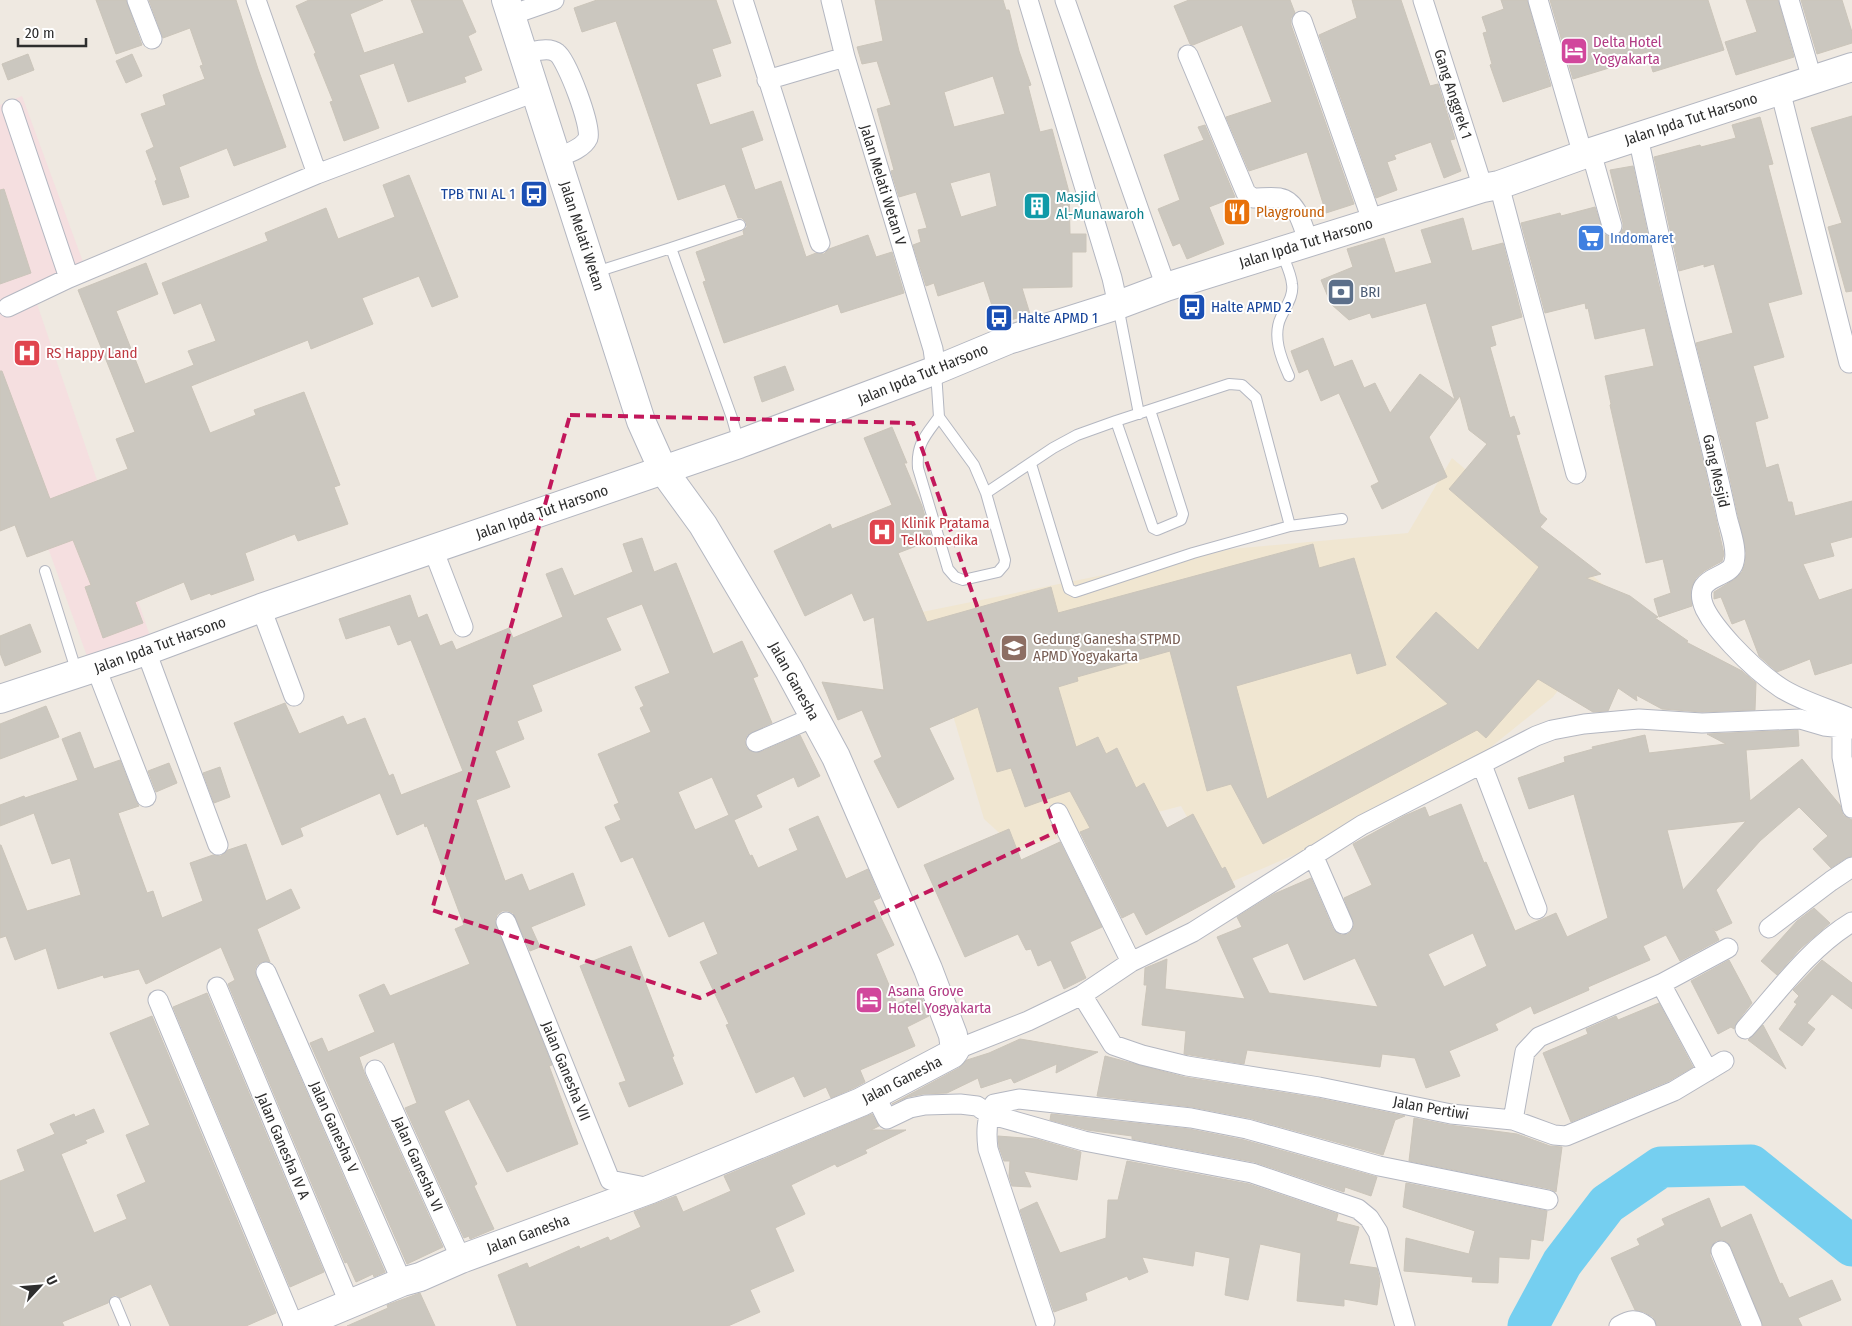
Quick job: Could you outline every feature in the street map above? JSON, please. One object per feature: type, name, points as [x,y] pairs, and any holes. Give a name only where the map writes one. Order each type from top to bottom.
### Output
[{"type":"main road","name":"Jalan Melati Wetan","points":[[509,7],[642,421],[663,470]]},
{"type":"main road","name":"Jalan Ipda Tut Harsono","points":[[0,699],[146,651],[261,608],[739,444],[936,370],[1008,340],[1118,305],[1166,287],[1491,186],[1852,67]]},
{"type":"main road","name":"Jalan Ganesha","points":[[296,1326],[461,1259],[651,1188],[875,1095],[952,1054],[954,1050],[953,1035],[925,961],[840,766],[789,670],[703,526],[663,470]]},
{"type":"street","points":[[138,0],[152,40]]},
{"type":"street","points":[[256,0],[317,174]]},
{"type":"street","points":[[509,7],[554,0]]},
{"type":"street","points":[[743,0],[820,243]]},
{"type":"street","name":"Jalan Melati Wetan V","points":[[831,0],[845,57],[933,349],[936,370]]},
{"type":"street","points":[[1028,0],[1112,278],[1118,305]]},
{"type":"street","points":[[1065,0],[1166,287]]},
{"type":"street","name":"Gang Anggrek 1","points":[[1423,0],[1491,186],[1576,474]]},
{"type":"street","points":[[1538,0],[1612,226]]},
{"type":"street","points":[[1789,0],[1812,79]]},
{"type":"street","points":[[1302,22],[1373,223]]},
{"type":"street","points":[[523,53],[542,50],[552,50],[558,53],[565,63],[586,120],[589,133],[587,140],[577,149],[556,158]]},
{"type":"street","points":[[1188,55],[1246,193],[1253,198],[1280,198],[1289,202],[1296,210],[1308,243]]},
{"type":"street","points":[[767,80],[845,57]]},
{"type":"street","points":[[1780,90],[1849,363]]},
{"type":"street","points":[[8,307],[69,278],[317,174],[535,92]]},
{"type":"street","points":[[12,109],[69,278]]},
{"type":"street","name":"Gang Mesjid","points":[[1638,137],[1734,550],[1734,563],[1731,568],[1708,581],[1704,587],[1702,595],[1704,605],[1719,631],[1764,676],[1782,689],[1849,723]]},
{"type":"street","points":[[433,549],[463,627]]},
{"type":"street","points":[[261,608],[294,696]]},
{"type":"street","points":[[146,651],[218,846]]},
{"type":"street","points":[[87,671],[146,797]]},
{"type":"street","points":[[756,742],[814,716]]},
{"type":"street","points":[[954,1050],[1028,1021],[1082,995],[1131,962],[1192,932],[1362,825],[1536,736],[1552,730],[1584,724],[1639,719],[1702,723],[1800,719],[1824,726],[1849,723],[1842,757],[1852,808]]},
{"type":"street","points":[[1482,765],[1537,909]]},
{"type":"street","points":[[1058,812],[1131,962]]},
{"type":"street","points":[[1313,855],[1343,924]]},
{"type":"street","points":[[1769,928],[1852,867]]},
{"type":"street","name":"Jalan Ganesha VII","points":[[506,922],[610,1180],[651,1188]]},
{"type":"street","points":[[1746,1029],[1813,953],[1839,930],[1852,922]]},
{"type":"street","points":[[1513,1120],[1525,1052],[1539,1037],[1661,984],[1728,948]]},
{"type":"street","name":"Jalan Ganesha V","points":[[266,972],[402,1282]]},
{"type":"street","name":"Jalan Pertiwi","points":[[1082,995],[1113,1045],[1142,1055],[1187,1066],[1319,1087],[1451,1114],[1513,1120],[1554,1135],[1566,1136],[1674,1091],[1716,1066],[1661,984]]},
{"type":"street","name":"Jalan Ganesha IV A","points":[[217,987],[350,1305]]},
{"type":"street","points":[[158,1000],[296,1326]]},
{"type":"street","name":"Jalan Ganesha VI","points":[[375,1070],[461,1259]]},
{"type":"street","points":[[875,1095],[887,1119],[910,1108],[926,1105],[960,1104],[977,1106],[989,1114],[1084,1141],[1252,1174],[1358,1208],[1369,1218],[1378,1232],[1404,1326]]},
{"type":"street","points":[[1045,1321],[988,1149],[986,1135],[989,1114],[994,1104],[1020,1099],[1191,1118],[1247,1129],[1379,1166],[1548,1200]]},
{"type":"street","points":[[1721,1251],[1752,1326]]},
{"type":"street","points":[[1619,1326],[1631,1320],[1646,1326]]},
{"type":"lane","points":[[594,273],[740,225]]},
{"type":"lane","points":[[671,248],[732,418],[739,444]]},
{"type":"lane","points":[[1281,252],[1292,284],[1290,298],[1280,319],[1278,340],[1279,353],[1288,376]]},
{"type":"lane","points":[[1118,305],[1139,414]]},
{"type":"lane","points":[[936,370],[939,417],[974,465],[986,493],[1005,560],[1004,565],[998,572],[963,580],[958,579],[948,569],[918,468],[917,456],[919,446],[939,417]]},
{"type":"lane","points":[[986,493],[1053,448],[1077,435],[1228,384],[1242,385],[1256,398],[1290,526]]},
{"type":"lane","points":[[1116,421],[1153,528],[1157,530],[1181,520],[1183,514],[1150,410]]},
{"type":"lane","points":[[1031,464],[1069,589],[1073,592],[1290,526],[1342,519]]},
{"type":"lane","points":[[45,571],[87,671]]},
{"type":"lane","points":[[115,1302],[125,1326]]},
{"type":"highlighted area","points":[[570,415],[913,423],[1056,832],[700,998],[432,910]]},
{"type":"shaded area","name":"RS Happy Land","points":[[22,96],[86,270],[33,292],[150,636],[88,659],[0,414],[0,105]]},
{"type":"shaded area","points":[[1452,458],[1625,603],[1553,697],[1429,797],[1224,885],[1181,806],[1017,849],[984,819],[922,612],[1231,549],[1408,533]]},
{"type":"building","points":[[96,0],[126,0],[142,45],[116,54]]},
{"type":"building","points":[[149,0],[236,0],[286,147],[234,166],[227,148],[179,167],[189,197],[163,205],[155,181],[157,180],[146,151],[154,147],[141,114],[166,105],[163,95],[205,79],[200,66],[203,65],[190,28],[163,38]]},
{"type":"building","points":[[309,0],[383,0],[350,14],[364,53],[424,33],[411,0],[462,0],[476,32],[468,36],[482,70],[464,77],[466,82],[408,102],[394,63],[359,75],[379,128],[344,141],[330,102],[333,101],[314,54],[316,53],[296,6]]},
{"type":"building","points":[[597,0],[716,0],[731,43],[712,49],[721,76],[696,84],[710,125],[753,111],[763,140],[741,148],[755,190],[781,181],[806,257],[816,253],[824,254],[829,249],[868,235],[876,257],[892,252],[904,293],[841,313],[838,304],[724,343],[703,282],[706,281],[696,252],[744,235],[743,231],[747,227],[746,222],[742,218],[738,218],[725,184],[678,200],[616,21],[582,32],[574,8]]},
{"type":"building","points":[[875,0],[1003,0],[1006,10],[1009,10],[1019,51],[1031,85],[1028,86],[1040,132],[1052,129],[1069,192],[1070,234],[1086,234],[1086,252],[1072,252],[1072,287],[1022,288],[1030,314],[998,324],[984,281],[938,296],[934,283],[926,286],[913,245],[921,242],[918,230],[927,228],[916,192],[899,197],[891,171],[894,170],[877,109],[891,105],[877,61],[862,64],[857,47],[883,41]],"holes":[[[993,76],[1005,114],[954,127],[944,92]],[[990,172],[997,206],[961,217],[950,183]]]},
{"type":"building","points":[[1189,0],[1290,0],[1295,13],[1291,18],[1291,25],[1354,204],[1326,213],[1307,152],[1249,171],[1226,117],[1272,102],[1242,25],[1193,45],[1190,44],[1174,6]]},
{"type":"building","points":[[1352,0],[1401,0],[1430,86],[1438,84],[1455,139],[1450,140],[1461,171],[1444,178],[1431,142],[1394,155],[1396,159],[1387,162],[1397,190],[1376,198],[1319,35],[1357,18]]},
{"type":"building","points":[[1501,0],[1527,0],[1551,86],[1503,102],[1490,65],[1492,64],[1483,33],[1487,32],[1482,17],[1504,9]]},
{"type":"building","points":[[1550,0],[1708,0],[1724,50],[1653,72],[1647,52],[1608,64],[1609,68],[1573,79]]},
{"type":"building","points":[[1746,0],[1778,0],[1794,57],[1736,75],[1725,42],[1757,32]]},
{"type":"building","points":[[1801,0],[1842,0],[1852,32],[1852,43],[1817,54]]},
{"type":"building","points":[[28,54],[34,70],[8,80],[2,64]]},
{"type":"building","points":[[132,54],[142,76],[126,83],[116,61]]},
{"type":"building","points":[[1852,116],[1852,291],[1846,292],[1828,227],[1842,223],[1811,128]]},
{"type":"building","points":[[1760,117],[1773,164],[1768,165],[1802,294],[1768,303],[1784,357],[1753,366],[1768,418],[1755,422],[1766,468],[1778,464],[1788,502],[1792,502],[1795,516],[1852,501],[1852,537],[1830,543],[1834,556],[1803,564],[1819,600],[1852,589],[1852,663],[1815,675],[1810,659],[1777,672],[1759,656],[1745,619],[1732,624],[1721,597],[1714,599],[1714,592],[1735,579],[1742,572],[1746,553],[1726,460],[1696,343],[1733,333],[1714,264],[1704,267],[1704,264],[1679,271],[1654,157],[1736,138],[1732,125]]},
{"type":"building","points":[[1205,125],[1235,197],[1209,207],[1224,244],[1187,259],[1180,243],[1173,246],[1158,209],[1180,200],[1164,155],[1204,140],[1198,127]]},
{"type":"building","points":[[1633,166],[1658,282],[1704,465],[1724,554],[1722,561],[1696,578],[1691,589],[1692,606],[1659,617],[1654,599],[1671,593],[1663,559],[1646,563],[1605,376],[1654,366],[1645,328],[1595,339],[1588,308],[1586,309],[1585,303],[1545,313],[1521,223],[1560,213],[1561,216],[1595,207],[1604,234],[1609,237],[1616,237],[1623,229],[1623,223],[1610,170]]},
{"type":"building","points":[[409,175],[458,297],[432,307],[419,276],[362,298],[373,324],[311,349],[308,340],[191,386],[210,433],[256,415],[254,410],[304,392],[340,485],[334,487],[348,524],[298,541],[295,534],[245,553],[254,580],[191,600],[184,582],[135,602],[143,623],[103,638],[85,587],[91,585],[73,540],[27,557],[15,525],[0,531],[0,371],[2,371],[50,499],[128,469],[116,439],[135,432],[78,290],[146,263],[158,294],[116,311],[145,384],[194,365],[188,351],[216,341],[201,303],[174,314],[162,283],[268,241],[265,233],[326,208],[338,239],[395,217],[383,185]]},
{"type":"building","points":[[4,189],[31,273],[0,284],[0,190]]},
{"type":"building","points":[[1463,218],[1472,251],[1503,243],[1522,317],[1491,326],[1496,345],[1490,347],[1510,418],[1514,416],[1520,434],[1516,435],[1540,513],[1547,519],[1540,527],[1601,574],[1586,578],[1630,596],[1658,617],[1655,618],[1688,641],[1686,642],[1742,671],[1756,683],[1755,710],[1702,712],[1662,709],[1636,695],[1637,701],[1618,688],[1608,711],[1593,712],[1538,679],[1486,738],[1477,730],[1263,844],[1231,784],[1207,791],[1170,651],[1077,677],[1078,681],[1058,687],[1076,747],[1098,737],[1106,754],[1117,748],[1136,788],[1144,783],[1167,828],[1193,814],[1222,869],[1225,867],[1235,887],[1146,935],[1134,912],[1122,918],[1080,832],[1090,828],[1070,791],[1025,807],[1011,768],[997,772],[978,707],[929,728],[954,779],[898,808],[874,761],[882,757],[862,710],[838,720],[822,682],[884,690],[874,617],[864,621],[852,593],[805,616],[774,551],[830,524],[832,529],[892,505],[864,438],[892,427],[907,463],[904,463],[922,506],[932,540],[898,553],[927,622],[1051,587],[1058,613],[1313,544],[1319,568],[1354,558],[1386,665],[1357,674],[1351,653],[1236,686],[1267,799],[1448,704],[1396,657],[1436,612],[1478,650],[1539,567],[1449,489],[1487,444],[1469,430],[1460,396],[1429,437],[1447,477],[1382,509],[1371,486],[1379,482],[1339,393],[1321,401],[1308,369],[1299,373],[1291,351],[1323,338],[1334,367],[1352,360],[1364,388],[1375,383],[1390,413],[1420,374],[1455,400],[1426,303],[1372,318],[1370,313],[1349,320],[1331,304],[1321,280],[1353,267],[1347,249],[1384,238],[1395,273],[1432,263],[1421,230]]},
{"type":"building","points":[[785,366],[794,390],[762,402],[754,377]]},
{"type":"building","points":[[642,538],[654,572],[676,563],[713,654],[742,641],[758,676],[753,678],[772,723],[747,735],[745,740],[746,747],[750,751],[760,752],[800,735],[820,776],[798,787],[794,777],[756,795],[762,807],[734,820],[750,856],[752,855],[758,868],[798,850],[789,829],[818,816],[846,879],[868,869],[880,898],[873,901],[894,945],[876,954],[897,1004],[920,993],[929,1016],[907,1027],[915,1046],[860,1070],[865,1082],[854,1088],[831,1098],[826,1087],[804,1097],[794,1076],[756,1093],[726,1025],[729,1024],[700,962],[718,954],[704,921],[669,937],[633,857],[621,862],[605,827],[621,820],[614,805],[619,803],[598,754],[651,732],[640,708],[644,706],[635,687],[670,673],[642,604],[606,618],[621,650],[532,685],[542,711],[517,721],[524,739],[495,751],[510,787],[476,800],[505,881],[522,874],[529,891],[573,873],[585,905],[531,927],[540,947],[530,951],[513,913],[502,911],[497,915],[495,921],[552,1065],[549,1066],[578,1144],[507,1172],[469,1099],[444,1111],[477,1184],[474,1186],[494,1229],[470,1239],[469,1236],[464,1238],[405,1108],[417,1103],[394,1042],[359,1057],[365,1075],[443,1247],[407,1264],[310,1043],[322,1038],[328,1052],[375,1032],[359,995],[384,984],[390,996],[470,964],[455,929],[464,925],[427,826],[425,827],[424,823],[397,835],[380,793],[300,828],[303,836],[282,845],[234,723],[285,703],[299,734],[343,716],[347,725],[365,718],[389,776],[393,774],[401,795],[463,771],[411,640],[398,645],[390,625],[346,639],[339,619],[410,595],[418,618],[427,614],[440,646],[452,641],[456,650],[509,628],[513,638],[563,617],[546,574],[562,568],[574,596],[633,572],[623,544]],"holes":[[[712,777],[729,815],[695,830],[678,792]]]},
{"type":"building","points":[[30,624],[41,652],[5,666],[0,653],[0,636]]},
{"type":"building","points":[[46,706],[59,737],[0,759],[0,724]]},
{"type":"building","points":[[1798,730],[1799,746],[1746,750],[1750,801],[1802,759],[1840,805],[1843,815],[1852,820],[1852,856],[1831,868],[1813,849],[1828,836],[1799,807],[1760,841],[1716,890],[1732,923],[1716,931],[1713,928],[1719,940],[1680,961],[1666,935],[1643,946],[1650,960],[1588,987],[1589,990],[1534,1014],[1531,1006],[1495,1024],[1498,1030],[1449,1051],[1460,1076],[1426,1088],[1415,1058],[1382,1054],[1380,1067],[1247,1050],[1244,1064],[1184,1054],[1186,1031],[1142,1025],[1147,985],[1144,985],[1145,968],[1167,959],[1165,989],[1245,999],[1217,937],[1242,927],[1237,917],[1274,894],[1311,878],[1333,929],[1341,935],[1348,934],[1354,925],[1344,898],[1372,885],[1353,844],[1404,816],[1425,807],[1429,817],[1461,804],[1484,863],[1486,862],[1515,931],[1556,913],[1567,937],[1608,918],[1574,794],[1529,809],[1518,778],[1565,762],[1564,757],[1593,749],[1592,747],[1645,735],[1649,753],[1726,744],[1707,734]],"holes":[[[1746,821],[1683,890],[1667,830]],[[1473,933],[1487,966],[1444,987],[1428,954]],[[1288,943],[1304,980],[1355,958],[1378,1007],[1269,993],[1252,958]]]},
{"type":"building","points":[[80,732],[94,769],[120,760],[139,806],[118,813],[147,893],[153,891],[162,918],[203,901],[190,863],[213,855],[221,856],[228,850],[246,844],[266,901],[291,889],[300,908],[257,929],[270,962],[262,962],[257,965],[255,970],[256,976],[385,1272],[374,1277],[373,1274],[356,1282],[347,1262],[345,1263],[228,984],[235,980],[221,947],[146,984],[139,969],[104,978],[103,975],[58,989],[46,948],[15,960],[6,936],[0,938],[0,845],[27,911],[81,895],[70,858],[52,864],[34,813],[0,826],[0,805],[78,780],[62,739]]},
{"type":"building","points":[[169,763],[177,783],[156,792],[148,771]]},
{"type":"building","points":[[220,767],[230,797],[214,803],[203,773]]},
{"type":"building","points":[[1009,829],[1021,860],[1060,842],[1102,927],[1070,942],[1086,978],[1064,989],[1051,960],[1038,966],[1031,949],[1026,950],[1018,934],[965,957],[924,865]]},
{"type":"building","points":[[1814,908],[1830,923],[1800,949],[1777,975],[1761,961],[1797,921]]},
{"type":"building","points":[[631,946],[683,1084],[629,1107],[619,1083],[626,1081],[580,966]]},
{"type":"building","points":[[1729,960],[1752,1003],[1737,1022],[1734,1029],[1731,1027],[1718,1034],[1691,981]]},
{"type":"building","points":[[1822,960],[1852,983],[1852,1009],[1832,994],[1807,1023],[1815,1029],[1802,1046],[1779,1029],[1797,1004],[1794,1002],[1799,996],[1793,990]]},
{"type":"building","points":[[207,993],[324,1272],[290,1287],[173,1007]]},
{"type":"building","points":[[1659,1003],[1693,1067],[1669,1081],[1571,1122],[1543,1053],[1588,1034],[1586,1029],[1616,1016],[1618,1020]]},
{"type":"building","points":[[152,1016],[276,1313],[246,1326],[170,1326],[151,1284],[120,1298],[116,1295],[112,1296],[108,1303],[62,1322],[64,1326],[0,1326],[0,1181],[25,1171],[17,1150],[55,1134],[50,1124],[74,1114],[75,1117],[94,1109],[104,1132],[85,1140],[87,1143],[61,1154],[94,1233],[127,1219],[117,1195],[146,1182],[126,1135],[150,1125],[110,1033]]},
{"type":"building","points":[[1763,1025],[1786,1069],[1748,1040]]},
{"type":"building","points":[[1020,1039],[1098,1052],[1056,1073],[1057,1064],[1014,1083],[1011,1078],[981,1088],[978,1078],[947,1093],[908,1097],[892,1104],[959,1068],[967,1060],[989,1053]]},
{"type":"building","points":[[1105,1056],[1184,1077],[1317,1098],[1405,1116],[1395,1120],[1383,1155],[1249,1118],[1192,1107],[1097,1096]]},
{"type":"building","points":[[872,1114],[879,1126],[871,1130],[906,1130],[865,1150],[867,1153],[837,1167],[835,1164],[791,1185],[805,1214],[775,1228],[794,1271],[750,1290],[760,1312],[728,1326],[517,1326],[498,1275],[527,1263],[529,1268],[579,1246],[580,1249],[608,1237],[610,1241],[641,1227],[634,1212],[676,1196],[683,1212],[731,1191],[724,1176]]},
{"type":"building","points":[[1051,1114],[1189,1129],[1244,1140],[1377,1177],[1371,1196],[1345,1187],[1344,1192],[1254,1162],[1132,1139],[1132,1136],[1087,1130],[1050,1120]]},
{"type":"building","points":[[1414,1118],[1449,1125],[1517,1134],[1550,1146],[1562,1147],[1556,1192],[1550,1189],[1409,1161]]},
{"type":"building","points":[[998,1136],[1036,1139],[1081,1152],[1077,1180],[1024,1171],[1031,1187],[1012,1186],[1009,1176],[1010,1161],[1004,1161],[999,1147]]},
{"type":"building","points":[[1127,1161],[1249,1184],[1338,1214],[1336,1221],[1359,1227],[1349,1264],[1377,1268],[1380,1281],[1377,1305],[1344,1299],[1344,1306],[1297,1301],[1301,1253],[1260,1244],[1248,1300],[1225,1295],[1230,1258],[1195,1251],[1193,1266],[1142,1257],[1148,1272],[1129,1280],[1127,1276],[1085,1293],[1087,1300],[1054,1312],[1020,1210],[1037,1202],[1060,1253],[1106,1238],[1108,1200],[1118,1200]]},
{"type":"building","points":[[1406,1183],[1547,1211],[1543,1241],[1531,1239],[1529,1259],[1499,1257],[1498,1283],[1472,1282],[1473,1277],[1404,1271],[1406,1238],[1469,1254],[1475,1231],[1403,1207]]},
{"type":"building","points":[[1709,1198],[1721,1228],[1751,1214],[1780,1284],[1782,1283],[1789,1298],[1832,1280],[1841,1300],[1798,1318],[1802,1326],[1763,1326],[1731,1247],[1722,1240],[1716,1241],[1712,1245],[1710,1255],[1740,1326],[1657,1326],[1653,1317],[1635,1310],[1611,1258],[1640,1245],[1637,1239],[1665,1225],[1662,1219]]},
{"type":"building","points":[[420,1293],[435,1326],[347,1326],[388,1308],[387,1305]]},
{"type":"waterway","points":[[1528,1326],[1562,1263],[1607,1204],[1661,1167],[1751,1165],[1852,1246]]},
{"type":"place","name":"Delta Hotel Yogyakarta","points":[[1574,51]]},
{"type":"place","name":"TPB TNI AL 1","points":[[534,194]]},
{"type":"place","name":"Masjid Al-Munawaroh","points":[[1037,206]]},
{"type":"place","name":"Playground","points":[[1237,212]]},
{"type":"place","name":"Indomaret","points":[[1591,238]]},
{"type":"place","name":"BRI","points":[[1341,292]]},
{"type":"place","name":"Halte APMD 2","points":[[1192,307]]},
{"type":"place","name":"Halte APMD 1","points":[[999,318]]},
{"type":"place","name":"RS Happy Land","points":[[27,353]]},
{"type":"place","name":"Klinik Pratama Telkomedika","points":[[882,532]]},
{"type":"place","name":"Gedung Ganesha STPMD APMD Yogyakarta","points":[[1014,648]]},
{"type":"place","name":"Asana Grove Hotel Yogyakarta","points":[[869,1000]]}]
